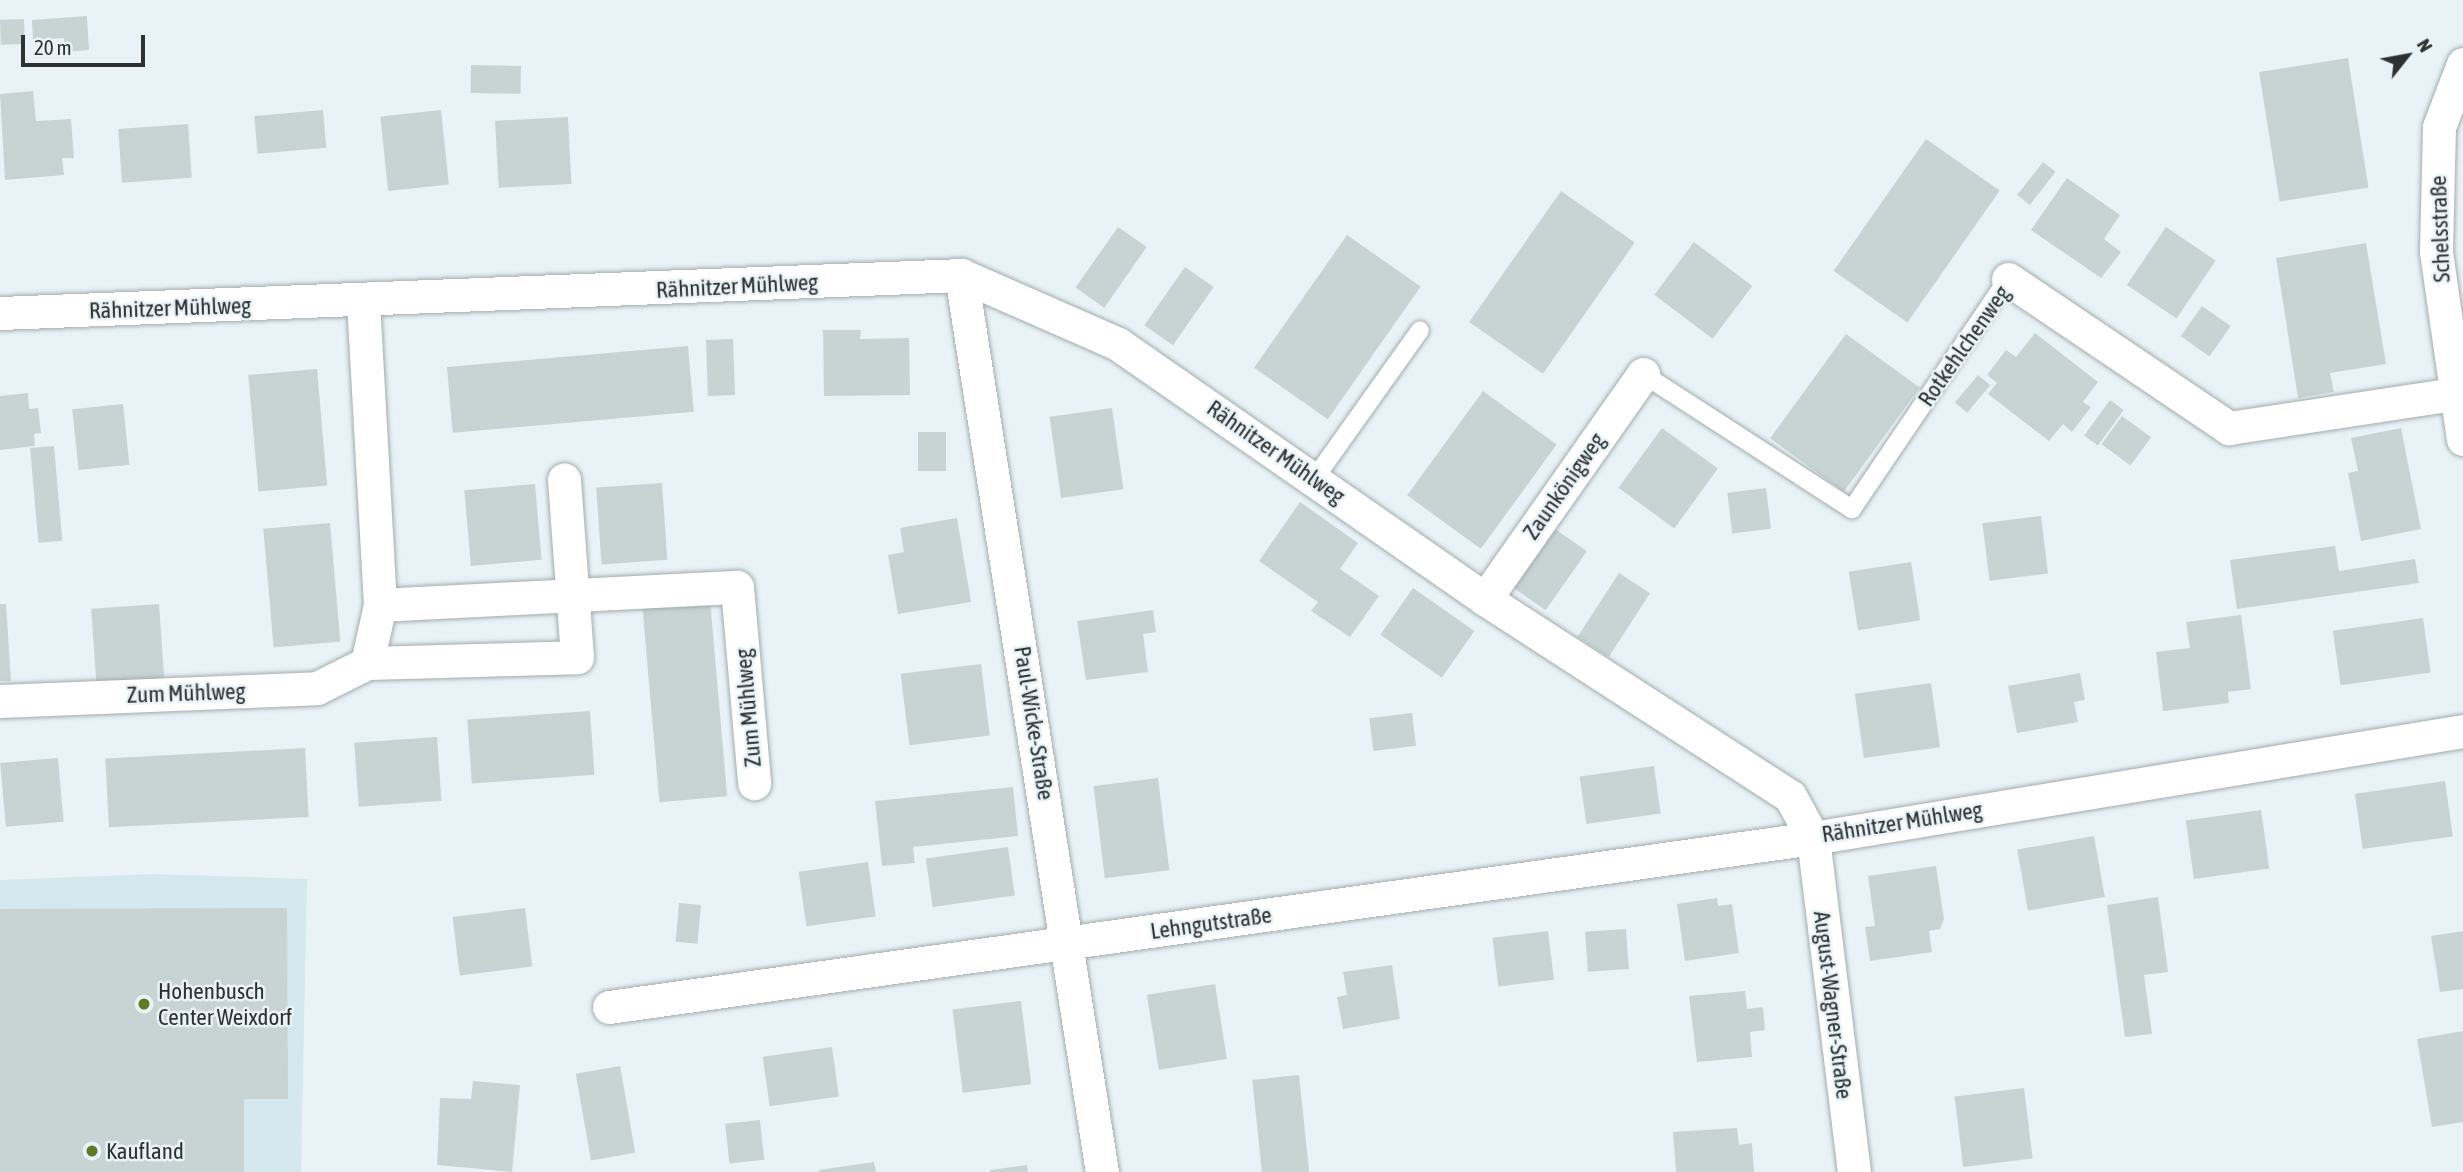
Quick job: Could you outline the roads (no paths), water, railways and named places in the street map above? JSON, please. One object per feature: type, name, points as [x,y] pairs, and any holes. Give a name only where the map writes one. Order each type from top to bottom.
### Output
[{"type":"street","name":"Schelsstraße","points":[[2463,64],[2439,127],[2437,252],[2463,439]]},
{"type":"street","name":"Rähnitzer Mühlweg","points":[[0,313],[363,302],[961,275],[1118,344],[1315,478],[1485,599],[1790,796],[1813,838],[2463,731]]},
{"type":"street","name":"Paul-Wicke-Straße","points":[[961,275],[1069,943],[1102,1172]]},
{"type":"street","name":"Rotkehlchenweg","points":[[2008,279],[2229,428],[2455,394]]},
{"type":"street","points":[[363,302],[380,605],[367,663]]},
{"type":"street","name":"Zaunkönigweg","points":[[1485,599],[1643,374]]},
{"type":"street","name":"Zum Mühlweg","points":[[0,701],[317,688],[367,663],[578,657],[564,479]]},
{"type":"street","name":"Zum Mühlweg","points":[[380,605],[574,599],[737,587],[754,783]]},
{"type":"street","name":"Lehngutstraße","points":[[609,1007],[1813,838]]},
{"type":"street","name":"August-Wagner-Straße","points":[[1813,838],[1854,1172]]},
{"type":"lane","name":"Rotkehlchenweg","points":[[1643,374],[1852,509],[2008,279]]},
{"type":"lane","points":[[1315,478],[1420,330]]},
{"type":"place","name":"Hohenbusch Center Weixdorf","points":[[144,1004]]},
{"type":"place","name":"Kaufland","points":[[92,1151]]}]
